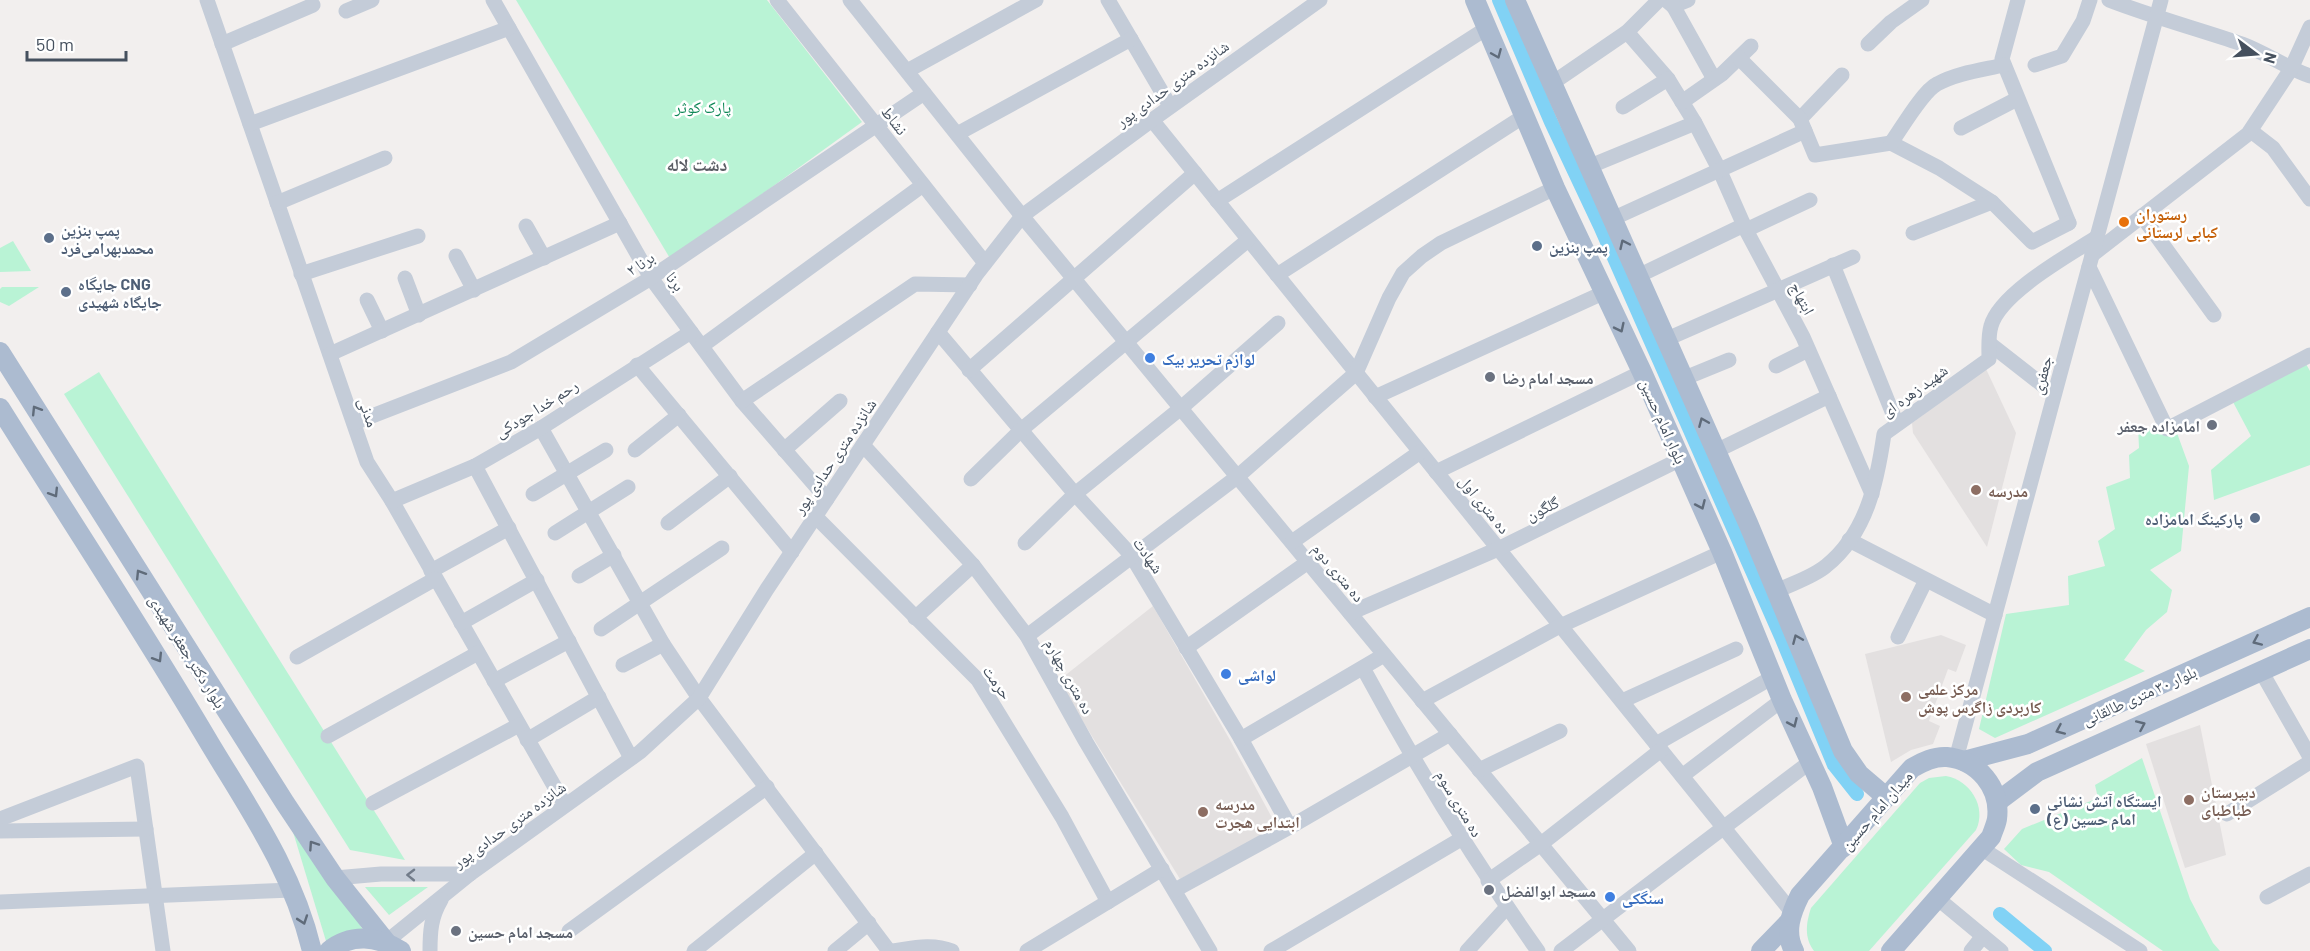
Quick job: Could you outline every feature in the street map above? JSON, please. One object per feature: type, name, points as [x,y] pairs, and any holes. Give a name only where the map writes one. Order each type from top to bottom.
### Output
[{"type":"main road","name":"بلوار امام حسین","points":[[1475,0],[1555,188],[1642,372],[1722,552],[1844,847]]},
{"type":"main road","points":[[1515,0],[1588,167],[1685,378],[1843,751],[1859,774],[1886,797]]},
{"type":"main road","name":"بلوار دکتر جعفر شهیدی","points":[[0,352],[285,803],[335,878],[394,946]]},
{"type":"main road","name":"بلوار دکتر جعفر شهیدی","points":[[0,408],[186,702],[256,818],[284,868],[312,951]]},
{"type":"main road","name":"بلوار ۳۰ متری طالقانی","points":[[1960,760],[2028,744],[2310,617]]},
{"type":"main road","name":"بلوار ۳۰ متری طالقانی","points":[[1997,801],[2037,772],[2310,649]]},
{"type":"main road","name":"میدان امام حسین","points":[[1761,951],[1790,917],[1800,896],[1912,768],[1928,759],[1946,757],[1960,760]]},
{"type":"main road","points":[[1899,948],[1937,898],[1991,837],[1997,820],[1997,801],[1991,784],[1979,770],[1960,760]]},
{"type":"main road","points":[[1790,917],[1788,929],[1794,951]]},
{"type":"main road","points":[[329,951],[337,944],[358,938],[394,946]]},
{"type":"street","name":"مدنی","points":[[207,0],[367,462],[392,501],[565,805]]},
{"type":"street","points":[[346,11],[372,0]]},
{"type":"street","name":"برنا","points":[[493,0],[651,278],[742,401],[827,500]]},
{"type":"street","name":"نشاط","points":[[777,0],[986,263]]},
{"type":"street","points":[[907,71],[1036,0]]},
{"type":"street","points":[[1108,0],[1170,106]]},
{"type":"street","name":"شانزده متری حدادی پور","points":[[394,946],[445,893],[632,758],[699,698],[815,516],[938,332],[1022,216],[1170,106],[1320,0]]},
{"type":"street","points":[[1551,84],[1627,32],[1667,1],[1688,0]]},
{"type":"street","points":[[1868,44],[1892,22],[1922,0]]},
{"type":"street","points":[[2018,0],[2002,59],[2069,223],[2097,237]]},
{"type":"street","points":[[2036,65],[2061,56],[2083,21],[2090,0]]},
{"type":"street","points":[[2109,0],[2156,18],[2245,45],[2291,69],[2310,76]]},
{"type":"street","name":"جعفری","points":[[1960,760],[1995,615],[2161,0]]},
{"type":"street","name":"ده متری دوم","points":[[855,1],[924,93],[1022,216],[1629,951]]},
{"type":"street","points":[[1667,1],[1714,79]]},
{"type":"street","points":[[222,44],[313,5]]},
{"type":"street","points":[[2310,27],[2291,69],[2251,130],[2142,216],[2090,261],[2167,429],[2310,356]]},
{"type":"street","points":[[250,124],[509,28]]},
{"type":"street","points":[[1217,201],[1487,28]]},
{"type":"street","name":"ابتهاج","points":[[1627,32],[1668,80],[1719,168],[1745,227],[1803,337],[1872,494]]},
{"type":"street","points":[[957,134],[1131,39]]},
{"type":"street","points":[[1682,102],[1714,79],[1751,46]]},
{"type":"street","points":[[1739,58],[1802,125],[1815,155],[1891,143],[1939,168],[1992,202],[2032,242],[2069,223]]},
{"type":"street","points":[[1891,143],[1935,84],[1971,72],[2004,65]]},
{"type":"street","points":[[1612,219],[1802,125],[1842,75]]},
{"type":"street","points":[[1623,107],[1668,80]]},
{"type":"street","name":"برنا ۲","points":[[354,423],[511,362],[651,278],[924,93]]},
{"type":"street","points":[[1961,128],[2017,99]]},
{"type":"street","points":[[1277,275],[1524,116]]},
{"type":"street","name":"ده متری اول","points":[[1152,120],[1724,828],[1790,917]]},
{"type":"street","points":[[1588,167],[1695,123]]},
{"type":"street","points":[[2251,130],[2273,148],[2310,199]]},
{"type":"street","points":[[277,202],[385,158]]},
{"type":"street","points":[[969,370],[1195,173]]},
{"type":"street","points":[[702,346],[923,185]]},
{"type":"street","points":[[1027,636],[1237,477],[1356,372],[1374,329],[1403,273],[1422,256],[1442,243],[1555,188]]},
{"type":"street","points":[[1638,276],[1810,200]]},
{"type":"street","points":[[1913,233],[1992,202]]},
{"type":"street","points":[[2142,216],[2214,315]]},
{"type":"street","points":[[330,354],[620,223]]},
{"type":"street","points":[[526,226],[544,258]]},
{"type":"street","points":[[301,274],[418,236]]},
{"type":"street","name":"شهید زهره ای","points":[[1777,591],[1826,566],[1857,530],[1878,476],[1884,434],[1989,359],[1990,326],[1997,312],[2023,286],[2097,237]]},
{"type":"street","points":[[971,479],[1021,430],[1248,240]]},
{"type":"street","points":[[456,256],[474,290]]},
{"type":"street","points":[[1667,339],[1853,257]]},
{"type":"street","points":[[1833,265],[1897,424]]},
{"type":"street","points":[[405,278],[419,315]]},
{"type":"street","points":[[742,401],[915,284],[970,285]]},
{"type":"street","points":[[1375,397],[1603,293]]},
{"type":"street","points":[[367,300],[382,332]]},
{"type":"street","points":[[1024,543],[1075,495],[1181,408],[1278,322]]},
{"type":"street","name":"رحم خدا جودکی","points":[[392,501],[475,466],[542,428],[637,364],[691,332]]},
{"type":"street","name":"شهادت","points":[[938,332],[1075,495],[1131,555],[1241,739],[1290,828]]},
{"type":"street","points":[[1990,344],[2054,394]]},
{"type":"street","points":[[1776,366],[1808,350]]},
{"type":"street","points":[[1685,378],[1729,360]]},
{"type":"street","points":[[637,364],[792,552]]},
{"type":"street","points":[[1436,472],[1642,372]]},
{"type":"street","points":[[1716,451],[1829,396]]},
{"type":"street","points":[[784,450],[840,401]]},
{"type":"street","points":[[635,450],[679,415]]},
{"type":"street","points":[[542,428],[663,644],[699,698],[869,923],[891,951],[923,946],[937,946],[952,951]]},
{"type":"street","name":"ده متری چهارم","points":[[863,445],[973,565],[1027,636],[1086,742],[1175,890],[1204,949]]},
{"type":"street","points":[[533,494],[606,450]]},
{"type":"street","points":[[1292,542],[1420,452]]},
{"type":"street","name":"گلگون","points":[[1350,613],[1498,549],[1681,459]]},
{"type":"street","points":[[475,466],[632,758]]},
{"type":"street","points":[[668,523],[730,476]]},
{"type":"street","points":[[555,533],[628,487]]},
{"type":"street","name":"حرمت","points":[[815,516],[978,680],[1062,817],[1108,902]]},
{"type":"street","points":[[297,657],[509,528]]},
{"type":"street","points":[[1849,540],[1995,615]]},
{"type":"street","points":[[601,629],[722,548]]},
{"type":"street","points":[[1422,701],[1560,626],[1722,552]]},
{"type":"street","points":[[579,576],[614,555]]},
{"type":"street","points":[[1186,648],[1308,562]]},
{"type":"street","points":[[915,618],[973,565]]},
{"type":"street","points":[[461,623],[537,580]]},
{"type":"street","points":[[1898,637],[1926,580]]},
{"type":"street","points":[[494,681],[569,640]]},
{"type":"street","points":[[623,665],[663,644]]},
{"type":"street","points":[[1622,701],[1736,649]]},
{"type":"street","points":[[328,736],[478,653]]},
{"type":"street","points":[[1241,739],[1384,655]]},
{"type":"street","name":"ده متری سوم","points":[[1363,668],[1411,756],[1461,839],[1538,951]]},
{"type":"street","points":[[2261,671],[2310,757]]},
{"type":"street","points":[[1488,881],[1541,844],[1659,747],[1773,676]]},
{"type":"street","points":[[527,740],[599,698]]},
{"type":"street","points":[[1682,776],[1782,700]]},
{"type":"street","points":[[373,803],[519,725]]},
{"type":"street","points":[[1479,770],[1560,731]]},
{"type":"street","points":[[1175,890],[1290,828],[1450,734]]},
{"type":"street","points":[[1561,951],[1810,762]]},
{"type":"street","points":[[2227,814],[2310,762]]},
{"type":"street","points":[[0,819],[137,766],[163,951]]},
{"type":"street","points":[[568,931],[767,787]]},
{"type":"street","points":[[0,831],[146,829]]},
{"type":"street","points":[[1271,951],[1461,839]]},
{"type":"street","points":[[1981,848],[2140,951]]},
{"type":"street","points":[[694,951],[816,853]]},
{"type":"street","points":[[1027,951],[1162,869]]},
{"type":"street","points":[[335,878],[381,874],[470,874]]},
{"type":"street","points":[[2267,897],[2310,874]]},
{"type":"street","points":[[0,902],[292,890]]},
{"type":"street","points":[[430,951],[433,914],[445,893]]},
{"type":"street","points":[[1937,898],[2001,951]]},
{"type":"street","points":[[1467,951],[1507,907]]},
{"type":"street","points":[[835,951],[869,923]]},
{"type":"street","points":[[1971,951],[1983,936]]},
{"type":"shaded area","name":"مدرسه","points":[[1986,369],[2016,433],[1987,547],[1913,433],[1912,423]]},
{"type":"shaded area","points":[[1153,606],[1277,827],[1180,879],[1058,681]]},
{"type":"shaded area","name":"مرکز علمی کاربردی زاگرس پوش","points":[[1941,635],[1966,645],[1956,672],[1948,669],[1929,721],[1940,726],[1933,744],[1911,750],[1891,762],[1865,654]]},
{"type":"shaded area","name":"دبیرستان طباطبای","points":[[2200,725],[2226,855],[2185,868],[2146,744]]},
{"type":"green space","name":"پارک کوثر","points":[[516,0],[767,0],[862,122],[671,260]]},
{"type":"green space","points":[[13,241],[31,271],[0,272],[0,248]]},
{"type":"green space","points":[[2,287],[39,287],[9,306],[0,302]]},
{"type":"green space","points":[[2306,364],[2310,371],[2310,465],[2214,500],[2211,470],[2251,436],[2233,402]]},
{"type":"green space","points":[[99,372],[405,860],[350,850],[64,394]]},
{"type":"green space","points":[[2138,426],[2177,433],[2189,466],[2181,551],[2150,570],[2172,590],[2167,612],[2146,630],[2124,660],[2145,671],[1995,738],[1979,729],[2006,614],[2069,605],[2068,576],[2105,566],[2098,541],[2115,529],[2106,487],[2130,478],[2129,455],[2139,448]]},
{"type":"green space","points":[[2142,758],[2190,899],[2213,943],[2220,951],[2163,951],[2049,872],[2021,865],[2004,849],[2022,829],[2098,798],[2095,785]]},
{"type":"green space","points":[[1946,776],[1962,783],[1974,796],[1979,812],[1976,830],[1869,951],[1814,951],[1807,930],[1811,908],[1920,783],[1929,778]]},
{"type":"green space","points":[[287,812],[367,936],[329,951]]},
{"type":"green space","points":[[365,887],[428,887],[389,915]]},
{"type":"waterway","points":[[1499,0],[1551,122],[1600,226],[1782,639],[1834,765],[1857,794]]},
{"type":"waterway","points":[[2000,914],[2045,951]]},
{"type":"place","name":"رستوران کبابی لرستانی","points":[[2124,222]]},
{"type":"place","name":"پمپ بنزین محمد‌بهرامی‌فرد","points":[[49,238]]},
{"type":"place","name":"پمپ بنزین","points":[[1537,246]]},
{"type":"place","name":"جایگاه CNG جایگاه شهیدی","points":[[66,292]]},
{"type":"place","name":"لوازم تحریر بیک","points":[[1150,358]]},
{"type":"place","name":"مسجد امام رضا","points":[[1490,377]]},
{"type":"place","name":"امامزاده جعفر","points":[[2212,425]]},
{"type":"place","name":"مدرسه","points":[[1976,490]]},
{"type":"place","name":"پارکینگ امامزاده","points":[[2255,518]]},
{"type":"place","name":"لواشی","points":[[1226,674]]},
{"type":"place","name":"مرکز علمی کاربردی زاگرس پوش","points":[[1906,697]]},
{"type":"place","name":"دبیرستان طباطبای","points":[[2189,800]]},
{"type":"place","name":"ایستگاه آتش نشانی امام حسین (ع)","points":[[2035,809]]},
{"type":"place","name":"مدرسه ابتدایی هجرت","points":[[1203,812]]},
{"type":"place","name":"مسجد ابوالفضل","points":[[1489,890]]},
{"type":"place","name":"سنگکی","points":[[1610,897]]},
{"type":"place","name":"مسجد امام حسین","points":[[456,931]]},
{"type":"district","name":"دشت لاله","points":[[697,164]]}]
